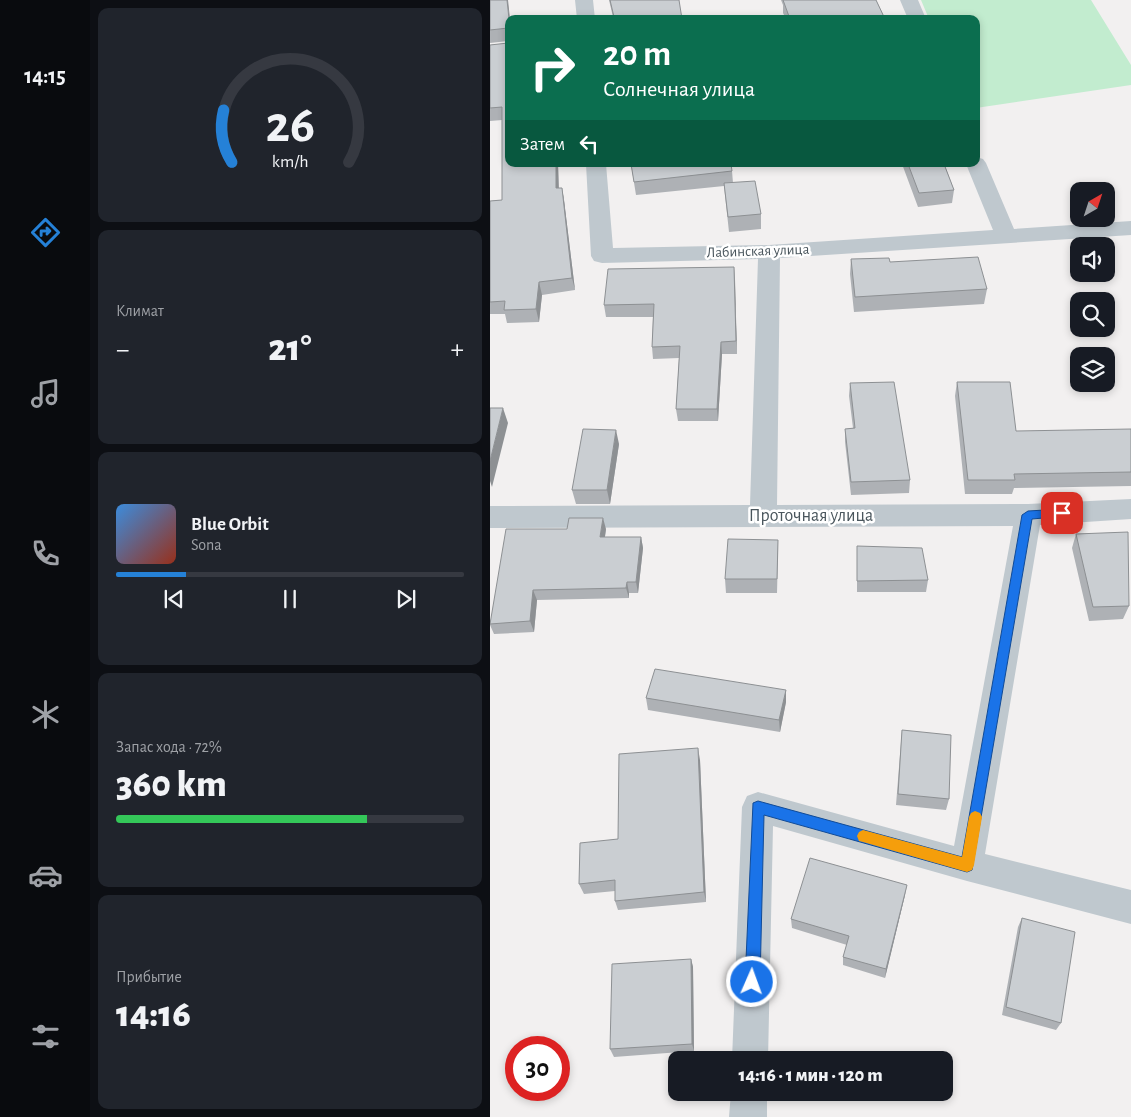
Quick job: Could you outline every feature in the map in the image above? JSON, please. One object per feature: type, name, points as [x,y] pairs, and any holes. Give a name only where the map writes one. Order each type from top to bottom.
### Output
[{"type":"street","points":[[584,0],[586,15]]},
{"type":"street","points":[[909,0],[915,15]]},
{"type":"street","name":"Лабинская улица","points":[[596,167],[602,256],[769,252],[1007,238],[1131,228]]},
{"type":"street","points":[[978,167],[1007,238]]},
{"type":"street","points":[[763,516],[769,252]]},
{"type":"street","name":"Проточная улица","points":[[490,517],[1028,515],[1131,509]]},
{"type":"street","points":[[967,865],[1028,515]]},
{"type":"street","points":[[750,1051],[758,807],[967,865],[1131,907]]},
{"type":"street","points":[[748,1117],[749,1101]]},
{"type":"green space","points":[[921,0],[1091,0],[1131,65],[1131,85],[980,107],[980,15],[927,15]]},
{"type":"building","points":[[490,0],[507,0],[509,15],[505,15],[505,28],[490,30]]},
{"type":"building","points":[[610,0],[679,0],[681,15],[614,15]]},
{"type":"building","points":[[783,0],[876,0],[883,15],[789,15]]},
{"type":"building","points":[[505,43],[505,167],[556,167],[556,188],[562,188],[572,278],[539,282],[536,309],[504,310],[505,301],[490,302],[490,201],[502,200],[502,107],[490,108],[490,45]]},
{"type":"building","points":[[632,167],[731,167],[732,171],[634,182]]},
{"type":"building","points":[[909,167],[945,167],[954,190],[919,193]]},
{"type":"building","points":[[755,181],[761,214],[728,217],[724,183]]},
{"type":"building","points":[[978,257],[987,289],[855,297],[851,259],[889,258],[890,262]]},
{"type":"building","points":[[734,267],[736,341],[721,342],[717,409],[676,409],[680,346],[652,347],[654,304],[604,305],[608,269]]},
{"type":"building","points":[[894,382],[910,480],[851,482],[845,429],[855,428],[850,383]]},
{"type":"building","points":[[957,382],[1010,382],[1016,431],[1131,429],[1131,472],[1014,474],[1015,480],[968,480]]},
{"type":"building","points":[[490,408],[503,408],[490,461]]},
{"type":"building","points":[[583,429],[616,430],[607,490],[572,490]]},
{"type":"building","points":[[569,518],[603,518],[600,537],[641,537],[636,582],[627,582],[626,588],[533,590],[530,621],[490,624],[506,529],[567,529]]},
{"type":"building","points":[[1128,532],[1129,606],[1093,607],[1076,534]]},
{"type":"building","points":[[728,539],[778,540],[777,579],[725,579]]},
{"type":"building","points":[[857,546],[922,548],[928,580],[857,581]]},
{"type":"building","points":[[655,669],[786,690],[779,720],[646,698]]},
{"type":"building","points":[[902,730],[951,735],[949,799],[898,794]]},
{"type":"building","points":[[698,748],[704,892],[615,901],[615,880],[579,884],[580,843],[618,839],[619,754]]},
{"type":"building","points":[[810,858],[907,885],[886,969],[843,957],[849,936],[791,919]]},
{"type":"building","points":[[1022,918],[1075,932],[1061,1023],[1006,1007]]},
{"type":"building","points":[[691,959],[692,1044],[610,1049],[612,964]]},
{"type":"slow traffic","points":[[863,836],[967,865],[975,817]]},
{"type":"route","points":[[752,982],[758,807],[967,865],[1028,515],[1062,513]]}]
